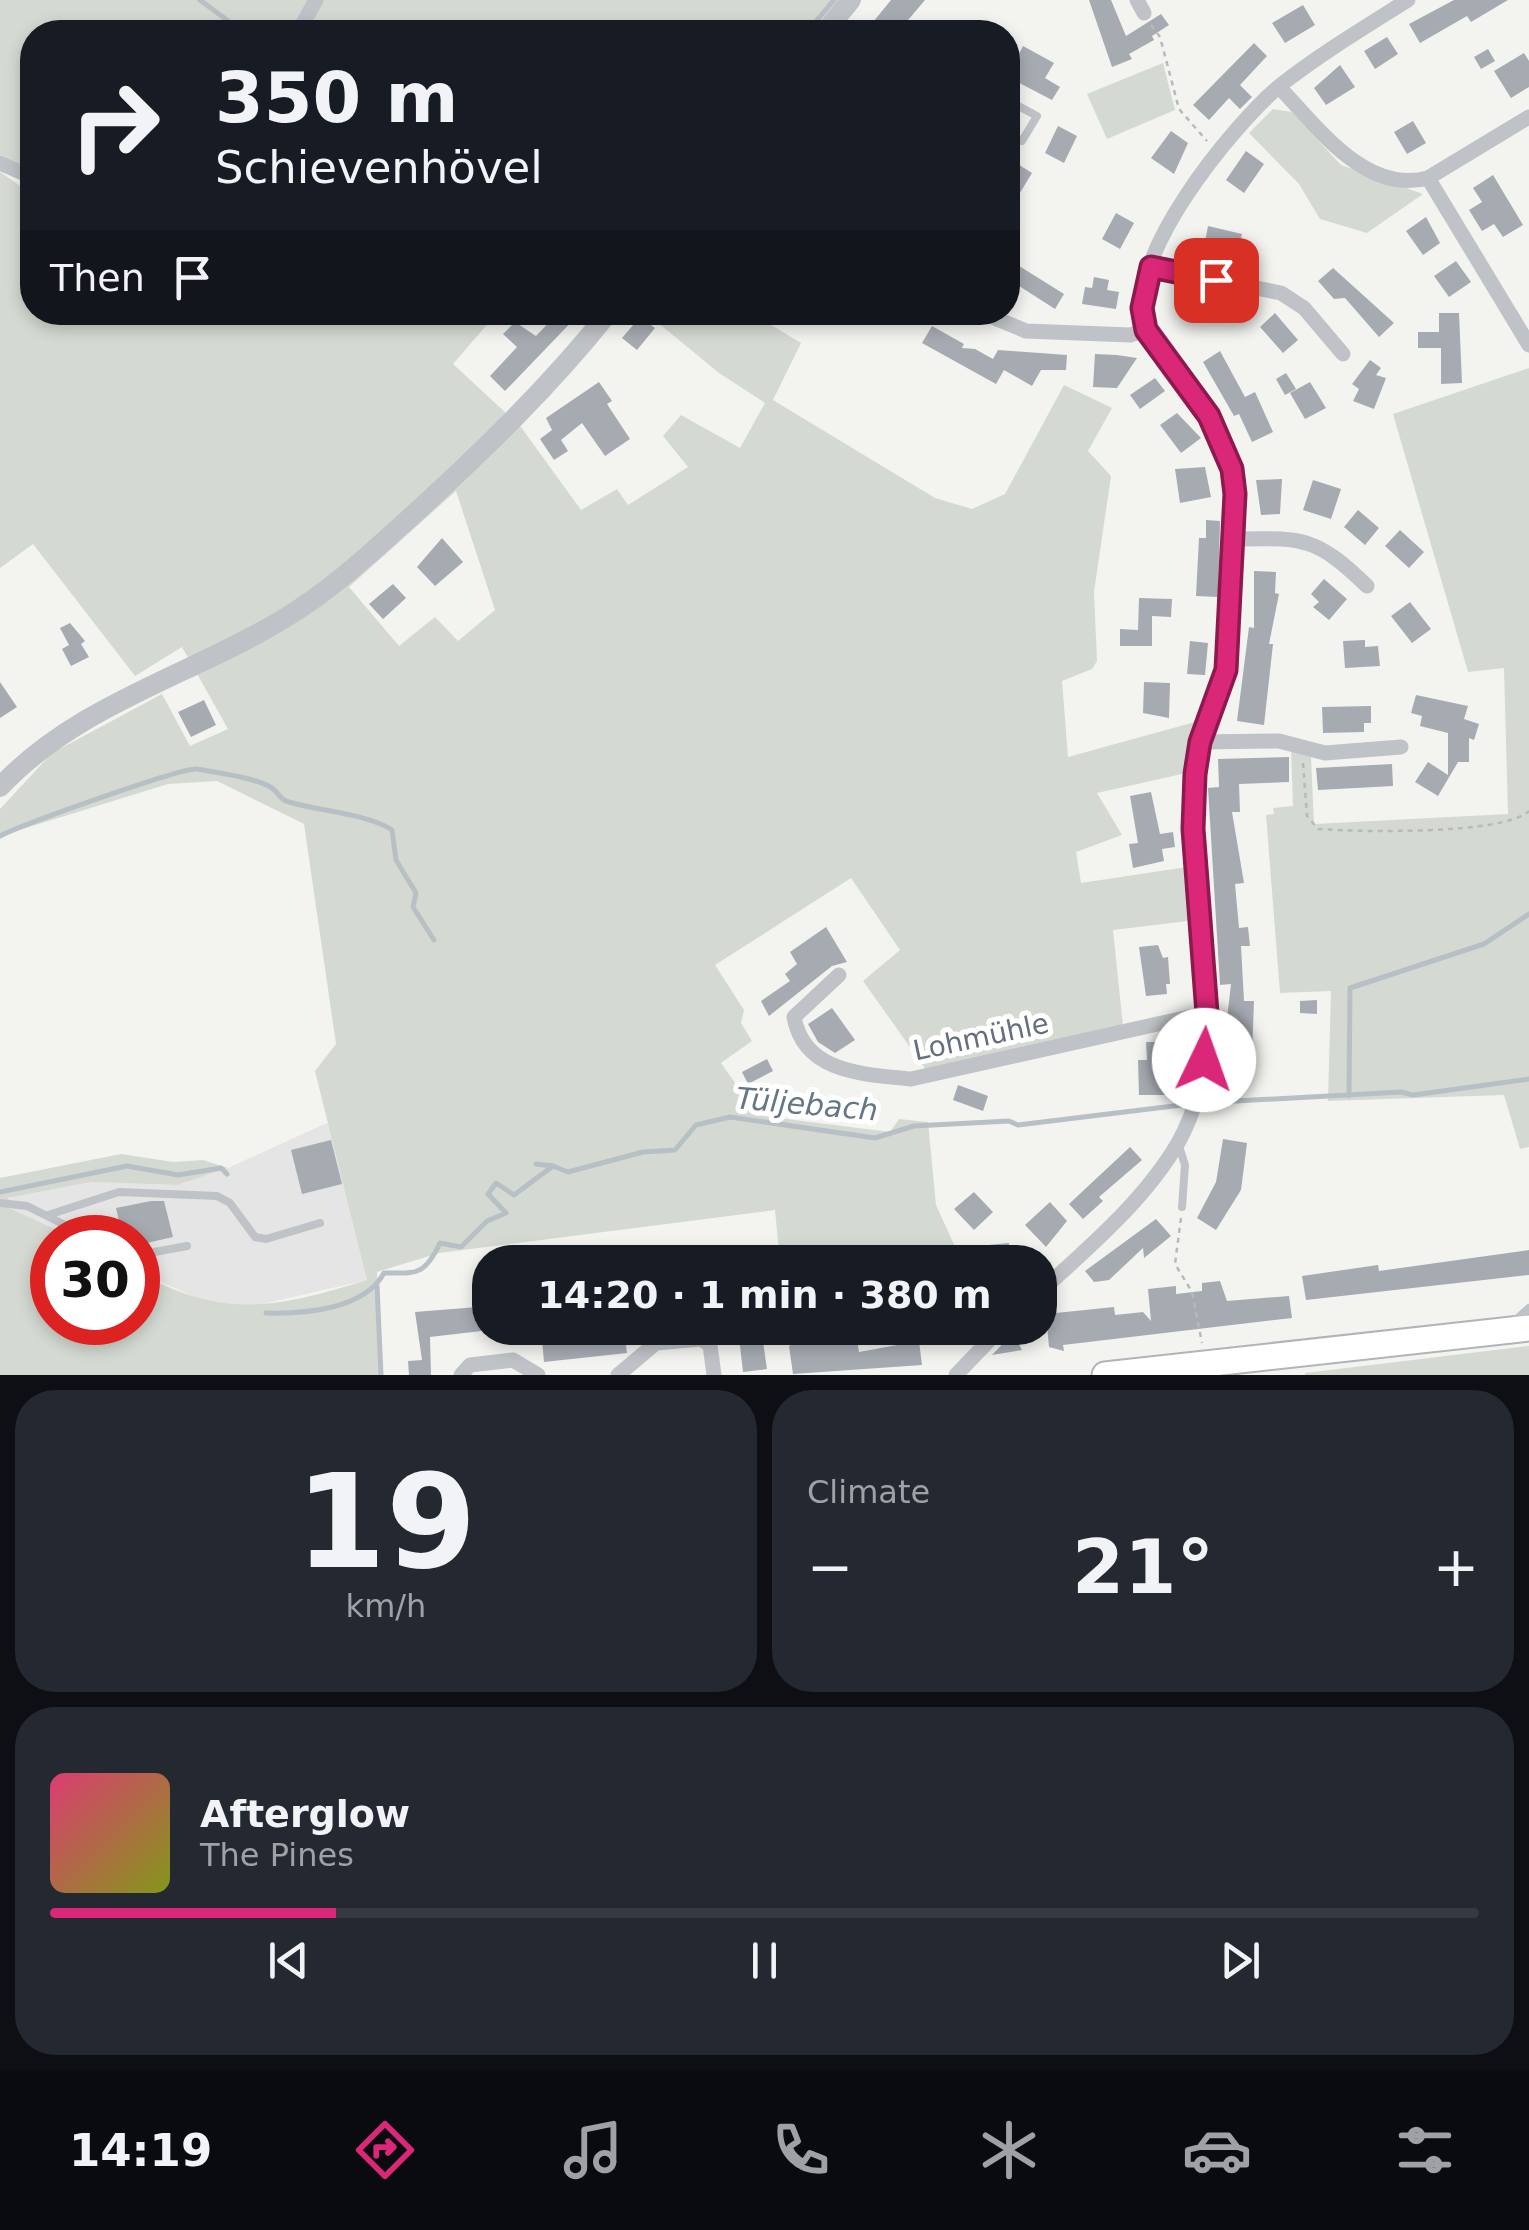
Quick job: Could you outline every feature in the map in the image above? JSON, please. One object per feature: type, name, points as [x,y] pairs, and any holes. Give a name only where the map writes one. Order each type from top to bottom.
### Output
[{"type":"main road","points":[[1106,1375],[1517,1329]]},
{"type":"street","points":[[835,20],[851,0]]},
{"type":"street","points":[[1057,1276],[1104,1233],[1178,1143],[1198,1089],[1207,1013],[1193,829],[1200,742],[1226,670],[1235,494],[1223,444],[1209,416],[1146,330],[1142,308],[1151,267],[1167,224],[1218,153],[1279,87],[1408,0]]},
{"type":"street","points":[[1279,87],[1347,158],[1398,180],[1428,178],[1529,117]]},
{"type":"street","points":[[1428,178],[1529,345]]},
{"type":"street","points":[[1151,267],[1281,293],[1304,308],[1343,354]]},
{"type":"street","points":[[0,787],[45,745],[111,704],[280,621],[337,584],[480,453],[597,325]]},
{"type":"street","points":[[1011,325],[1026,331],[1130,335],[1146,330]]},
{"type":"street","points":[[1234,539],[1311,542],[1329,551],[1367,586]]},
{"type":"street","points":[[1200,742],[1278,741],[1325,753],[1401,747]]},
{"type":"street","name":"Lohmühle","points":[[839,975],[799,1008],[794,1018],[798,1040],[819,1061],[869,1075],[911,1079],[1207,1013]]},
{"type":"street","points":[[618,1375],[656,1342],[702,1339],[710,1345],[714,1375]]},
{"type":"street","points":[[956,1375],[985,1345]]},
{"type":"street","points":[[462,1375],[470,1365],[514,1360],[538,1375]]},
{"type":"lane","points":[[1020,106],[1037,116],[1020,141]]},
{"type":"lane","points":[[1178,1143],[1185,1165],[1182,1208]]},
{"type":"lane","points":[[0,1203],[48,1215],[119,1192],[217,1196],[230,1203],[255,1237],[266,1239],[320,1223]]},
{"type":"lane","points":[[160,1251],[186,1246]]},
{"type":"lane","points":[[1517,1329],[1529,1308]]},
{"type":"path","points":[[1140,7],[1160,37],[1179,109],[1218,153]]},
{"type":"path","points":[[1302,746],[1307,816],[1318,829],[1407,830],[1514,823],[1529,810]]},
{"type":"path","points":[[1182,1208],[1174,1264],[1192,1292],[1204,1364]]},
{"type":"shaded area","points":[[0,0],[845,0],[829,20],[20,20],[20,164],[0,155]]},
{"type":"shaded area","points":[[1163,63],[1175,110],[1107,139],[1087,94]]},
{"type":"shaded area","points":[[1273,109],[1292,112],[1341,165],[1423,194],[1367,233],[1320,219],[1299,184],[1249,133]]},
{"type":"shaded area","points":[[0,172],[20,186],[20,325],[487,325],[453,364],[521,427],[581,510],[617,489],[628,505],[688,467],[663,436],[681,415],[740,448],[765,403],[719,373],[661,325],[771,325],[801,343],[773,400],[935,498],[972,509],[1005,494],[1064,385],[1112,408],[1088,451],[1111,476],[1094,592],[1097,661],[1092,669],[1062,681],[1068,757],[1195,722],[1182,774],[1097,793],[1122,835],[1076,852],[1081,883],[1187,867],[1188,921],[1113,930],[1123,1026],[927,1071],[863,981],[900,950],[851,878],[715,965],[744,1010],[741,1023],[752,1041],[721,1063],[738,1087],[766,1095],[763,1116],[890,1132],[899,1119],[928,1122],[936,1205],[954,1245],[778,1245],[775,1210],[502,1245],[472,1245],[472,1249],[439,1253],[377,1272],[383,1375],[0,1375],[0,1178],[121,1154],[173,1162],[203,1160],[228,1168],[177,1185],[91,1182],[8,1198],[7,1207],[30,1217],[30,1345],[160,1345],[160,1283],[198,1297],[251,1305],[305,1297],[367,1280],[315,1071],[336,1044],[304,824],[217,781],[168,784],[0,836],[0,809],[52,753],[162,694],[190,746],[228,729],[182,647],[135,676],[33,544],[0,568]],"holes":[[[456,491],[495,610],[458,641],[435,617],[399,646],[349,587]]]},
{"type":"shaded area","points":[[1529,368],[1529,1147],[1520,1149],[1504,1095],[1328,1101],[1331,991],[1280,993],[1266,815],[1274,814],[1273,808],[1293,806],[1291,749],[1311,757],[1314,824],[1508,814],[1504,668],[1468,672],[1393,414]]},
{"type":"shaded area","points":[[329,1122],[367,1280],[245,1308],[209,1303],[160,1282],[160,1215],[30,1217],[7,1207],[8,1198],[91,1182],[177,1185],[228,1168]]},
{"type":"shaded area","points":[[1529,1346],[1529,1375],[1305,1375],[1305,1373]]},
{"type":"building","points":[[891,0],[925,0],[908,20],[875,20]]},
{"type":"building","points":[[1089,0],[1111,0],[1126,36],[1161,14],[1169,25],[1152,36],[1154,40],[1129,54],[1132,59],[1112,67]]},
{"type":"building","points":[[1454,0],[1508,0],[1471,22],[1467,16],[1420,43],[1409,24]]},
{"type":"building","points":[[1303,5],[1315,25],[1285,43],[1272,23]]},
{"type":"building","points":[[1387,37],[1398,54],[1375,69],[1364,51]]},
{"type":"building","points":[[1254,43],[1267,56],[1240,85],[1252,97],[1240,109],[1229,98],[1209,120],[1193,105]]},
{"type":"building","points":[[1023,46],[1054,63],[1045,78],[1060,87],[1052,100],[1020,83]]},
{"type":"building","points":[[1488,49],[1495,61],[1481,69],[1474,57]]},
{"type":"building","points":[[1524,53],[1529,61],[1529,87],[1511,98],[1494,71]]},
{"type":"building","points":[[1340,65],[1355,87],[1326,105],[1314,88]]},
{"type":"building","points":[[1413,121],[1426,143],[1407,154],[1394,132]]},
{"type":"building","points":[[1058,126],[1077,136],[1064,163],[1045,153]]},
{"type":"building","points":[[1171,131],[1188,143],[1174,174],[1151,158]]},
{"type":"building","points":[[1246,151],[1264,164],[1244,193],[1226,180]]},
{"type":"building","points":[[1020,166],[1032,173],[1020,193]]},
{"type":"building","points":[[1493,175],[1523,225],[1503,237],[1494,224],[1482,231],[1469,210],[1482,202],[1473,188]]},
{"type":"building","points":[[1116,213],[1134,223],[1120,249],[1102,239]]},
{"type":"building","points":[[1426,217],[1440,243],[1423,255],[1406,231]]},
{"type":"building","points":[[1208,226],[1242,234],[1236,259],[1203,252]]},
{"type":"building","points":[[1456,261],[1471,282],[1449,297],[1434,276]]},
{"type":"building","points":[[1020,266],[1064,294],[1055,309],[1020,287]]},
{"type":"building","points":[[1333,268],[1394,323],[1379,337],[1345,298],[1334,299],[1318,281]]},
{"type":"building","points":[[1094,277],[1109,280],[1107,290],[1119,292],[1116,309],[1082,304],[1085,287],[1092,288]]},
{"type":"building","points":[[1185,293],[1216,300],[1211,322],[1180,315]]},
{"type":"building","points":[[1275,313],[1298,340],[1283,353],[1260,327]]},
{"type":"building","points":[[1439,313],[1459,313],[1462,383],[1441,384],[1441,348],[1418,348],[1418,332],[1439,332]]},
{"type":"building","points":[[512,325],[520,325],[536,336],[547,325],[568,325],[505,391],[490,376],[517,347],[503,334]]},
{"type":"building","points":[[633,325],[655,328],[637,350],[622,338]]},
{"type":"building","points":[[932,326],[964,344],[962,348],[975,349],[993,359],[998,350],[1067,355],[1066,370],[1041,370],[1032,386],[1004,370],[996,384],[922,343]]},
{"type":"building","points":[[1220,351],[1245,397],[1255,392],[1273,432],[1252,442],[1239,414],[1234,416],[1203,362]]},
{"type":"building","points":[[1095,354],[1137,358],[1117,388],[1093,387]]},
{"type":"building","points":[[1370,360],[1381,368],[1376,375],[1386,378],[1374,409],[1353,401],[1359,389],[1352,384]]},
{"type":"building","points":[[1286,373],[1296,389],[1285,395],[1276,379]]},
{"type":"building","points":[[1155,378],[1165,391],[1140,409],[1130,395]]},
{"type":"building","points":[[599,382],[612,401],[607,404],[630,439],[605,456],[582,423],[561,440],[568,451],[554,460],[540,439],[552,430],[546,418]]},
{"type":"building","points":[[1310,382],[1326,408],[1305,419],[1290,393]]},
{"type":"building","points":[[1177,413],[1201,438],[1181,453],[1160,425]]},
{"type":"building","points":[[1205,467],[1211,497],[1180,503],[1175,469]]},
{"type":"building","points":[[1282,479],[1280,514],[1261,515],[1256,480]]},
{"type":"building","points":[[1313,480],[1341,489],[1331,519],[1303,510]]},
{"type":"building","points":[[1358,510],[1379,528],[1365,545],[1344,527]]},
{"type":"building","points":[[1206,520],[1220,521],[1218,597],[1196,596],[1199,538],[1206,538]]},
{"type":"building","points":[[1400,530],[1424,552],[1409,568],[1385,546]]},
{"type":"building","points":[[442,538],[463,562],[435,586],[417,567]]},
{"type":"building","points":[[1254,571],[1276,572],[1275,593],[1279,594],[1269,644],[1273,644],[1264,725],[1237,721],[1249,627],[1254,628]]},
{"type":"building","points":[[1324,579],[1347,599],[1329,620],[1313,607],[1319,602],[1311,594]]},
{"type":"building","points":[[393,584],[406,598],[383,619],[369,604]]},
{"type":"building","points":[[1139,598],[1172,599],[1171,617],[1152,616],[1152,646],[1120,646],[1120,629],[1138,630]]},
{"type":"building","points":[[1410,602],[1431,629],[1412,643],[1391,616]]},
{"type":"building","points":[[70,623],[85,641],[81,644],[89,657],[71,666],[62,649],[69,645],[60,628]]},
{"type":"building","points":[[1365,640],[1365,647],[1378,646],[1380,666],[1345,668],[1343,641]]},
{"type":"building","points":[[1190,641],[1208,643],[1205,675],[1187,674]]},
{"type":"building","points":[[0,682],[17,707],[0,718]]},
{"type":"building","points":[[1144,682],[1170,683],[1169,718],[1143,713]]},
{"type":"building","points":[[1416,695],[1468,706],[1464,719],[1479,724],[1474,740],[1469,738],[1469,762],[1458,762],[1438,796],[1415,782],[1428,762],[1448,775],[1448,733],[1420,726],[1422,716],[1411,713]]},
{"type":"building","points":[[204,700],[216,725],[191,737],[178,712]]},
{"type":"building","points":[[1371,706],[1371,723],[1364,723],[1364,732],[1323,733],[1322,707]]},
{"type":"building","points":[[1289,757],[1289,782],[1239,784],[1240,812],[1232,812],[1244,883],[1235,884],[1239,928],[1248,927],[1250,946],[1241,946],[1244,1001],[1254,1001],[1251,1081],[1227,1080],[1225,1036],[1231,984],[1220,985],[1208,788],[1219,787],[1218,759]]},
{"type":"building","points":[[1392,764],[1393,786],[1318,790],[1316,768]]},
{"type":"building","points":[[1151,792],[1160,834],[1173,832],[1175,847],[1162,849],[1164,861],[1133,868],[1129,844],[1138,843],[1130,796]]},
{"type":"building","points":[[826,927],[847,962],[832,966],[769,1016],[761,1001],[790,981],[785,974],[797,964],[790,952]]},
{"type":"building","points":[[1158,945],[1163,958],[1168,957],[1170,984],[1166,984],[1167,994],[1146,996],[1139,947]]},
{"type":"building","points":[[1317,1000],[1317,1014],[1300,1013],[1300,1001]]},
{"type":"building","points":[[832,1008],[855,1040],[835,1053],[818,1042],[808,1024]]},
{"type":"building","points":[[1146,1042],[1171,1042],[1175,1095],[1139,1095],[1138,1060],[1147,1060]]},
{"type":"building","points":[[767,1059],[773,1071],[748,1084],[742,1072]]},
{"type":"building","points":[[958,1085],[988,1096],[983,1111],[953,1100]]},
{"type":"building","points":[[1223,1139],[1247,1143],[1241,1190],[1216,1230],[1197,1218],[1216,1182]]},
{"type":"building","points":[[331,1140],[342,1184],[302,1194],[291,1150]]},
{"type":"building","points":[[1130,1147],[1142,1160],[1099,1197],[1103,1201],[1083,1219],[1069,1204]]},
{"type":"building","points":[[974,1192],[993,1212],[974,1230],[954,1209]]},
{"type":"building","points":[[164,1201],[173,1237],[160,1240],[160,1215],[118,1215],[116,1208]]},
{"type":"building","points":[[1050,1202],[1067,1221],[1048,1245],[1025,1225]]},
{"type":"building","points":[[1156,1219],[1171,1236],[1144,1258],[1143,1248],[1109,1280],[1094,1282],[1085,1271]]},
{"type":"building","points":[[1529,1250],[1529,1275],[1306,1300],[1302,1276],[1378,1265],[1379,1271]]},
{"type":"building","points":[[1220,1281],[1227,1301],[1289,1296],[1292,1318],[1063,1345],[1064,1351],[1049,1347],[1057,1345],[1057,1313],[1114,1307],[1115,1315],[1143,1312],[1151,1321],[1148,1289],[1176,1286],[1176,1294],[1202,1291],[1202,1283]]},
{"type":"building","points":[[472,1307],[472,1332],[430,1337],[431,1375],[409,1375],[408,1361],[422,1360],[415,1312]]},
{"type":"building","points":[[542,1345],[626,1345],[627,1353],[544,1362]]},
{"type":"building","points":[[740,1345],[763,1345],[767,1369],[743,1372]]},
{"type":"building","points":[[858,1345],[859,1352],[920,1345],[922,1365],[793,1374],[789,1346]]},
{"type":"building","points":[[1002,1345],[1020,1345],[1022,1350],[992,1355]]},
{"type":"waterway","points":[[200,0],[227,20]]},
{"type":"waterway","points":[[817,20],[834,0]]},
{"type":"waterway","points":[[0,836],[185,771],[197,769],[246,778],[272,788],[286,801],[357,816],[392,830],[396,860],[416,893],[413,907],[434,940]]},
{"type":"waterway","points":[[1349,1096],[1350,988],[1484,944],[1529,914]]},
{"type":"waterway","name":"Tüljebach","points":[[1199,1103],[1401,1092],[1413,1095],[1529,1079]]},
{"type":"waterway","name":"Tüljebach","points":[[266,1313],[314,1311],[348,1302],[375,1285],[384,1273],[418,1271],[429,1262],[440,1243],[461,1247],[487,1221],[506,1213],[488,1194],[496,1183],[514,1195],[553,1166],[568,1172],[643,1152],[675,1150],[696,1125],[730,1117],[875,1138],[914,1126],[1009,1121],[1018,1125],[1190,1104]]},
{"type":"waterway","name":"Tüljebach","points":[[536,1164],[553,1166]]},
{"type":"waterway","name":"Tüljebach","points":[[0,1192],[127,1166],[178,1175],[221,1168],[227,1174]]},
{"type":"waterway","points":[[377,1285],[381,1375]]},
{"type":"route","points":[[1204,1060],[1207,1013],[1193,829],[1195,774],[1200,742],[1226,670],[1235,494],[1223,444],[1209,416],[1146,330],[1142,308],[1151,267],[1216,280]]}]
